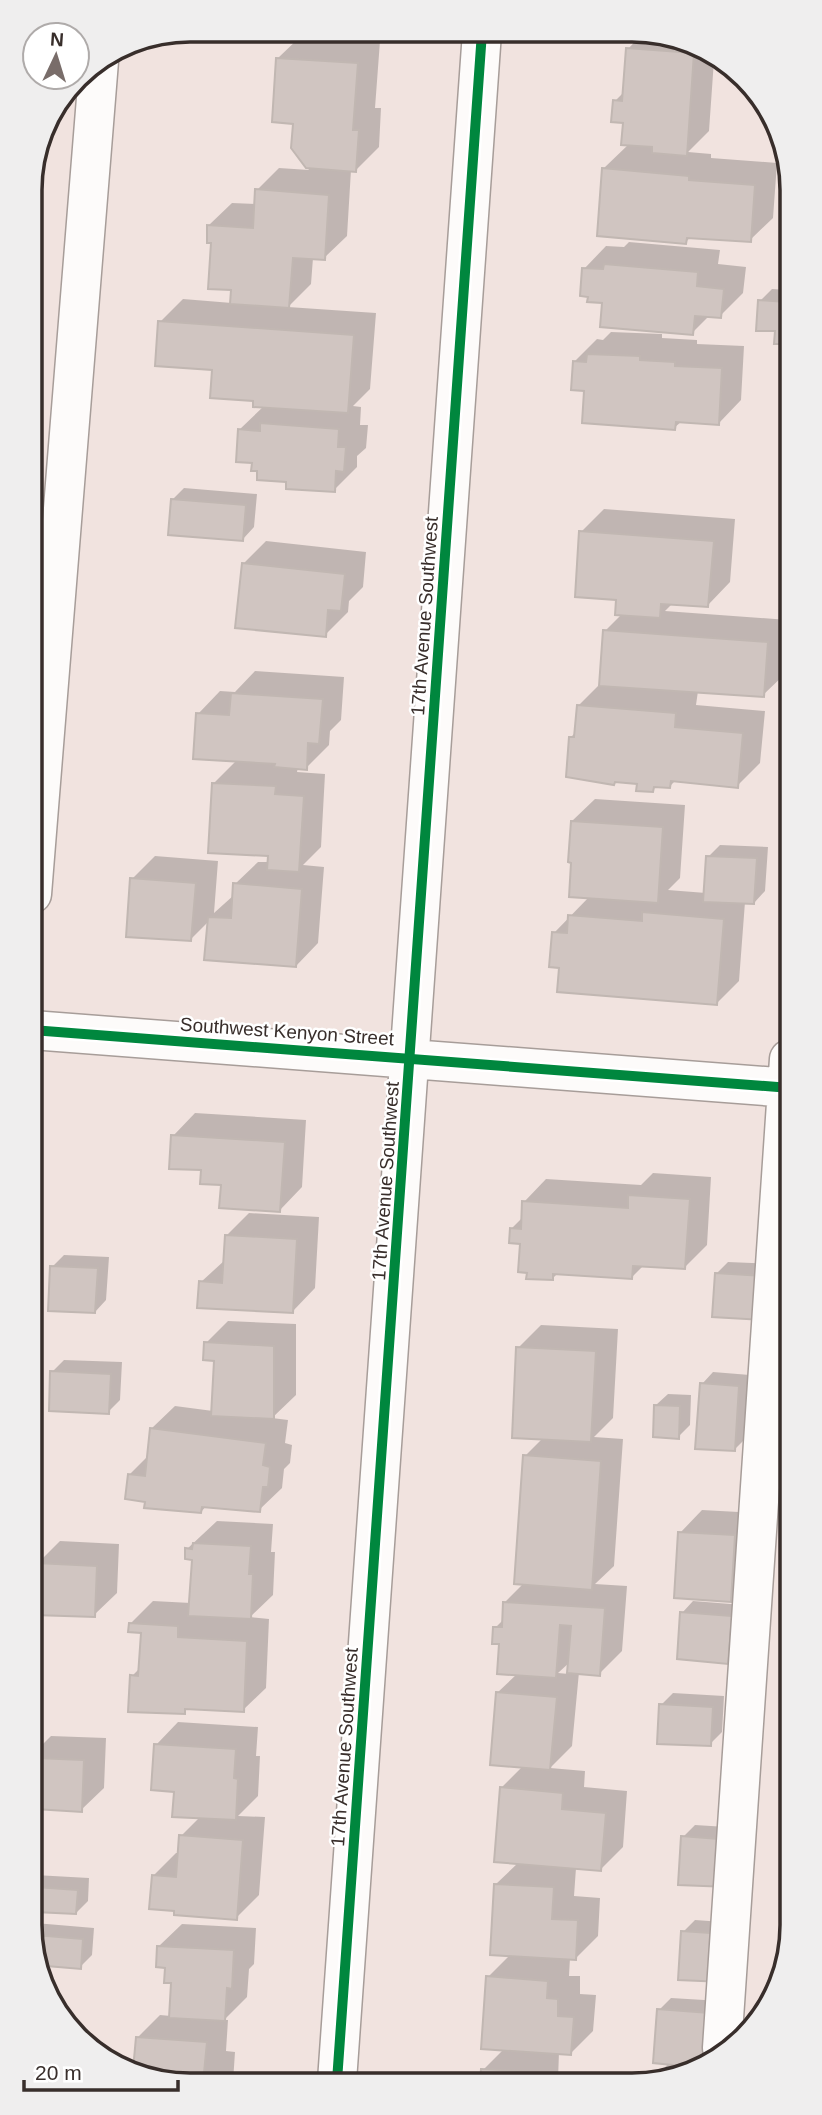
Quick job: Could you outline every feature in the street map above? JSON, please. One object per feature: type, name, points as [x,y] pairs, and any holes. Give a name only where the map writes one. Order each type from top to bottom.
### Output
[{"type":"street","name":"17th Avenue Southwest","points":[[338,2073],[481,42]]},
{"type":"street","points":[[42,770],[98,75]]},
{"type":"street","name":"Southwest Kenyon Street","points":[[42,1031],[411,1058],[780,1078]]},
{"type":"street","points":[[722,2042],[780,1209]]},
{"type":"building","points":[[626,48],[688,53],[694,56],[687,156],[652,153],[652,147],[621,145],[623,123],[611,122],[613,100],[622,101]]},
{"type":"building","points":[[276,58],[358,63],[353,130],[359,130],[356,172],[306,168],[291,148],[293,124],[272,122]]},
{"type":"building","points":[[602,168],[689,176],[689,180],[755,185],[751,242],[687,238],[686,244],[597,236]]},
{"type":"building","points":[[255,189],[329,195],[325,260],[293,258],[289,308],[230,304],[231,290],[208,289],[211,243],[207,243],[207,225],[253,228]]},
{"type":"building","points":[[604,264],[698,272],[697,286],[724,289],[721,318],[695,316],[693,335],[600,327],[602,303],[587,302],[588,297],[580,296],[582,268],[603,269]]},
{"type":"building","points":[[758,300],[780,302],[780,344],[774,344],[775,331],[756,331]]},
{"type":"building","points":[[158,321],[354,335],[348,413],[253,407],[253,401],[210,398],[212,370],[155,366]]},
{"type":"building","points":[[587,354],[640,356],[640,360],[675,362],[675,366],[722,368],[719,425],[676,422],[675,430],[582,423],[584,391],[571,390],[573,361],[586,362]]},
{"type":"building","points":[[260,423],[339,429],[338,447],[346,447],[344,472],[336,471],[335,492],[286,489],[286,482],[257,480],[257,471],[251,471],[252,463],[236,462],[238,429],[260,431]]},
{"type":"building","points":[[171,499],[246,505],[243,541],[168,535]]},
{"type":"building","points":[[579,531],[714,541],[708,607],[661,604],[660,618],[615,615],[616,600],[575,597]]},
{"type":"building","points":[[242,563],[345,574],[341,611],[328,610],[326,637],[235,628]]},
{"type":"building","points":[[603,630],[768,642],[764,697],[599,686]]},
{"type":"building","points":[[231,693],[323,699],[319,744],[308,743],[307,770],[274,767],[275,764],[193,759],[196,713],[229,715]]},
{"type":"building","points":[[577,705],[676,713],[675,727],[743,733],[738,788],[671,781],[670,788],[654,787],[653,792],[636,791],[637,784],[615,782],[614,785],[566,777],[569,737],[574,737]]},
{"type":"building","points":[[212,783],[276,786],[275,794],[304,796],[299,872],[267,870],[268,856],[208,853]]},
{"type":"building","points":[[571,821],[663,827],[658,903],[569,897]]},
{"type":"building","points":[[706,856],[757,858],[754,904],[703,902]]},
{"type":"building","points":[[130,878],[196,883],[191,941],[126,937]]},
{"type":"building","points":[[233,883],[302,889],[296,967],[204,960],[208,917],[231,918]]},
{"type":"building","points":[[642,912],[724,919],[717,1005],[557,992],[559,968],[549,967],[552,932],[567,933],[568,915],[642,921]]},
{"type":"building","points":[[171,1135],[285,1142],[280,1212],[219,1208],[221,1185],[200,1184],[201,1170],[169,1169]]},
{"type":"building","points":[[628,1195],[690,1199],[685,1269],[633,1266],[632,1279],[553,1274],[553,1280],[526,1279],[527,1273],[518,1272],[520,1244],[509,1243],[510,1228],[521,1229],[522,1201],[628,1208]]},
{"type":"building","points":[[225,1235],[297,1239],[293,1313],[197,1308],[199,1281],[222,1283]]},
{"type":"building","points":[[50,1266],[98,1268],[95,1313],[48,1311]]},
{"type":"building","points":[[715,1273],[766,1276],[763,1320],[712,1317]]},
{"type":"building","points":[[204,1342],[274,1346],[274,1419],[211,1416],[214,1361],[203,1360]]},
{"type":"building","points":[[516,1347],[596,1351],[591,1442],[512,1438]]},
{"type":"building","points":[[50,1371],[111,1374],[109,1414],[49,1411]]},
{"type":"building","points":[[700,1383],[739,1386],[735,1451],[695,1449]]},
{"type":"building","points":[[654,1405],[680,1406],[679,1439],[653,1437]]},
{"type":"building","points":[[150,1428],[266,1443],[263,1465],[270,1467],[268,1487],[263,1487],[260,1512],[202,1507],[201,1513],[144,1508],[145,1502],[125,1499],[128,1474],[145,1476]]},
{"type":"building","points":[[523,1455],[601,1461],[592,1590],[514,1584]]},
{"type":"building","points":[[678,1532],[735,1535],[731,1602],[674,1598]]},
{"type":"building","points":[[193,1543],[251,1546],[251,1619],[188,1616],[192,1560],[185,1559],[185,1548],[192,1549]]},
{"type":"building","points":[[42,1563],[97,1566],[95,1617],[42,1615]]},
{"type":"building","points":[[503,1602],[605,1608],[600,1676],[567,1673],[571,1626],[560,1625],[556,1678],[497,1674],[499,1644],[492,1644],[493,1627],[502,1627]]},
{"type":"building","points":[[680,1612],[732,1616],[728,1664],[677,1659]]},
{"type":"building","points":[[129,1623],[178,1626],[178,1637],[247,1641],[244,1712],[185,1709],[185,1714],[128,1712],[130,1675],[138,1676],[141,1633],[128,1632]]},
{"type":"building","points":[[496,1692],[557,1697],[550,1770],[490,1765]]},
{"type":"building","points":[[659,1704],[713,1707],[711,1746],[657,1744]]},
{"type":"building","points":[[154,1744],[236,1749],[236,1820],[172,1817],[174,1792],[151,1790]]},
{"type":"building","points":[[42,1758],[84,1760],[82,1812],[42,1809]]},
{"type":"building","points":[[500,1787],[563,1793],[562,1809],[606,1813],[601,1871],[494,1862]]},
{"type":"building","points":[[179,1835],[243,1840],[237,1920],[174,1915],[174,1911],[149,1909],[152,1875],[176,1877]]},
{"type":"building","points":[[681,1836],[732,1840],[729,1887],[678,1885]]},
{"type":"building","points":[[494,1884],[554,1887],[552,1919],[578,1920],[576,1960],[490,1955]]},
{"type":"building","points":[[42,1887],[78,1890],[76,1914],[42,1912]]},
{"type":"building","points":[[681,1931],[726,1934],[724,1982],[678,1980]]},
{"type":"building","points":[[43,1936],[83,1939],[81,1969],[48,1966]]},
{"type":"building","points":[[157,1946],[234,1950],[232,1989],[227,1988],[225,2021],[169,2018],[171,1983],[164,1983],[165,1968],[156,1967]]},
{"type":"building","points":[[486,1976],[548,1981],[547,1998],[558,1999],[558,2016],[574,2017],[571,2055],[481,2049]]},
{"type":"building","points":[[657,2009],[710,2013],[707,2052],[678,2066],[653,2063]]},
{"type":"building","points":[[136,2037],[207,2042],[204,2073],[161,2070],[134,2062]]},
{"type":"building","points":[[481,2069],[538,2072],[538,2073],[481,2073]]},
{"type":"cycle path","points":[[338,2073],[481,42]]},
{"type":"cycle path","points":[[42,1031],[780,1087]]}]
